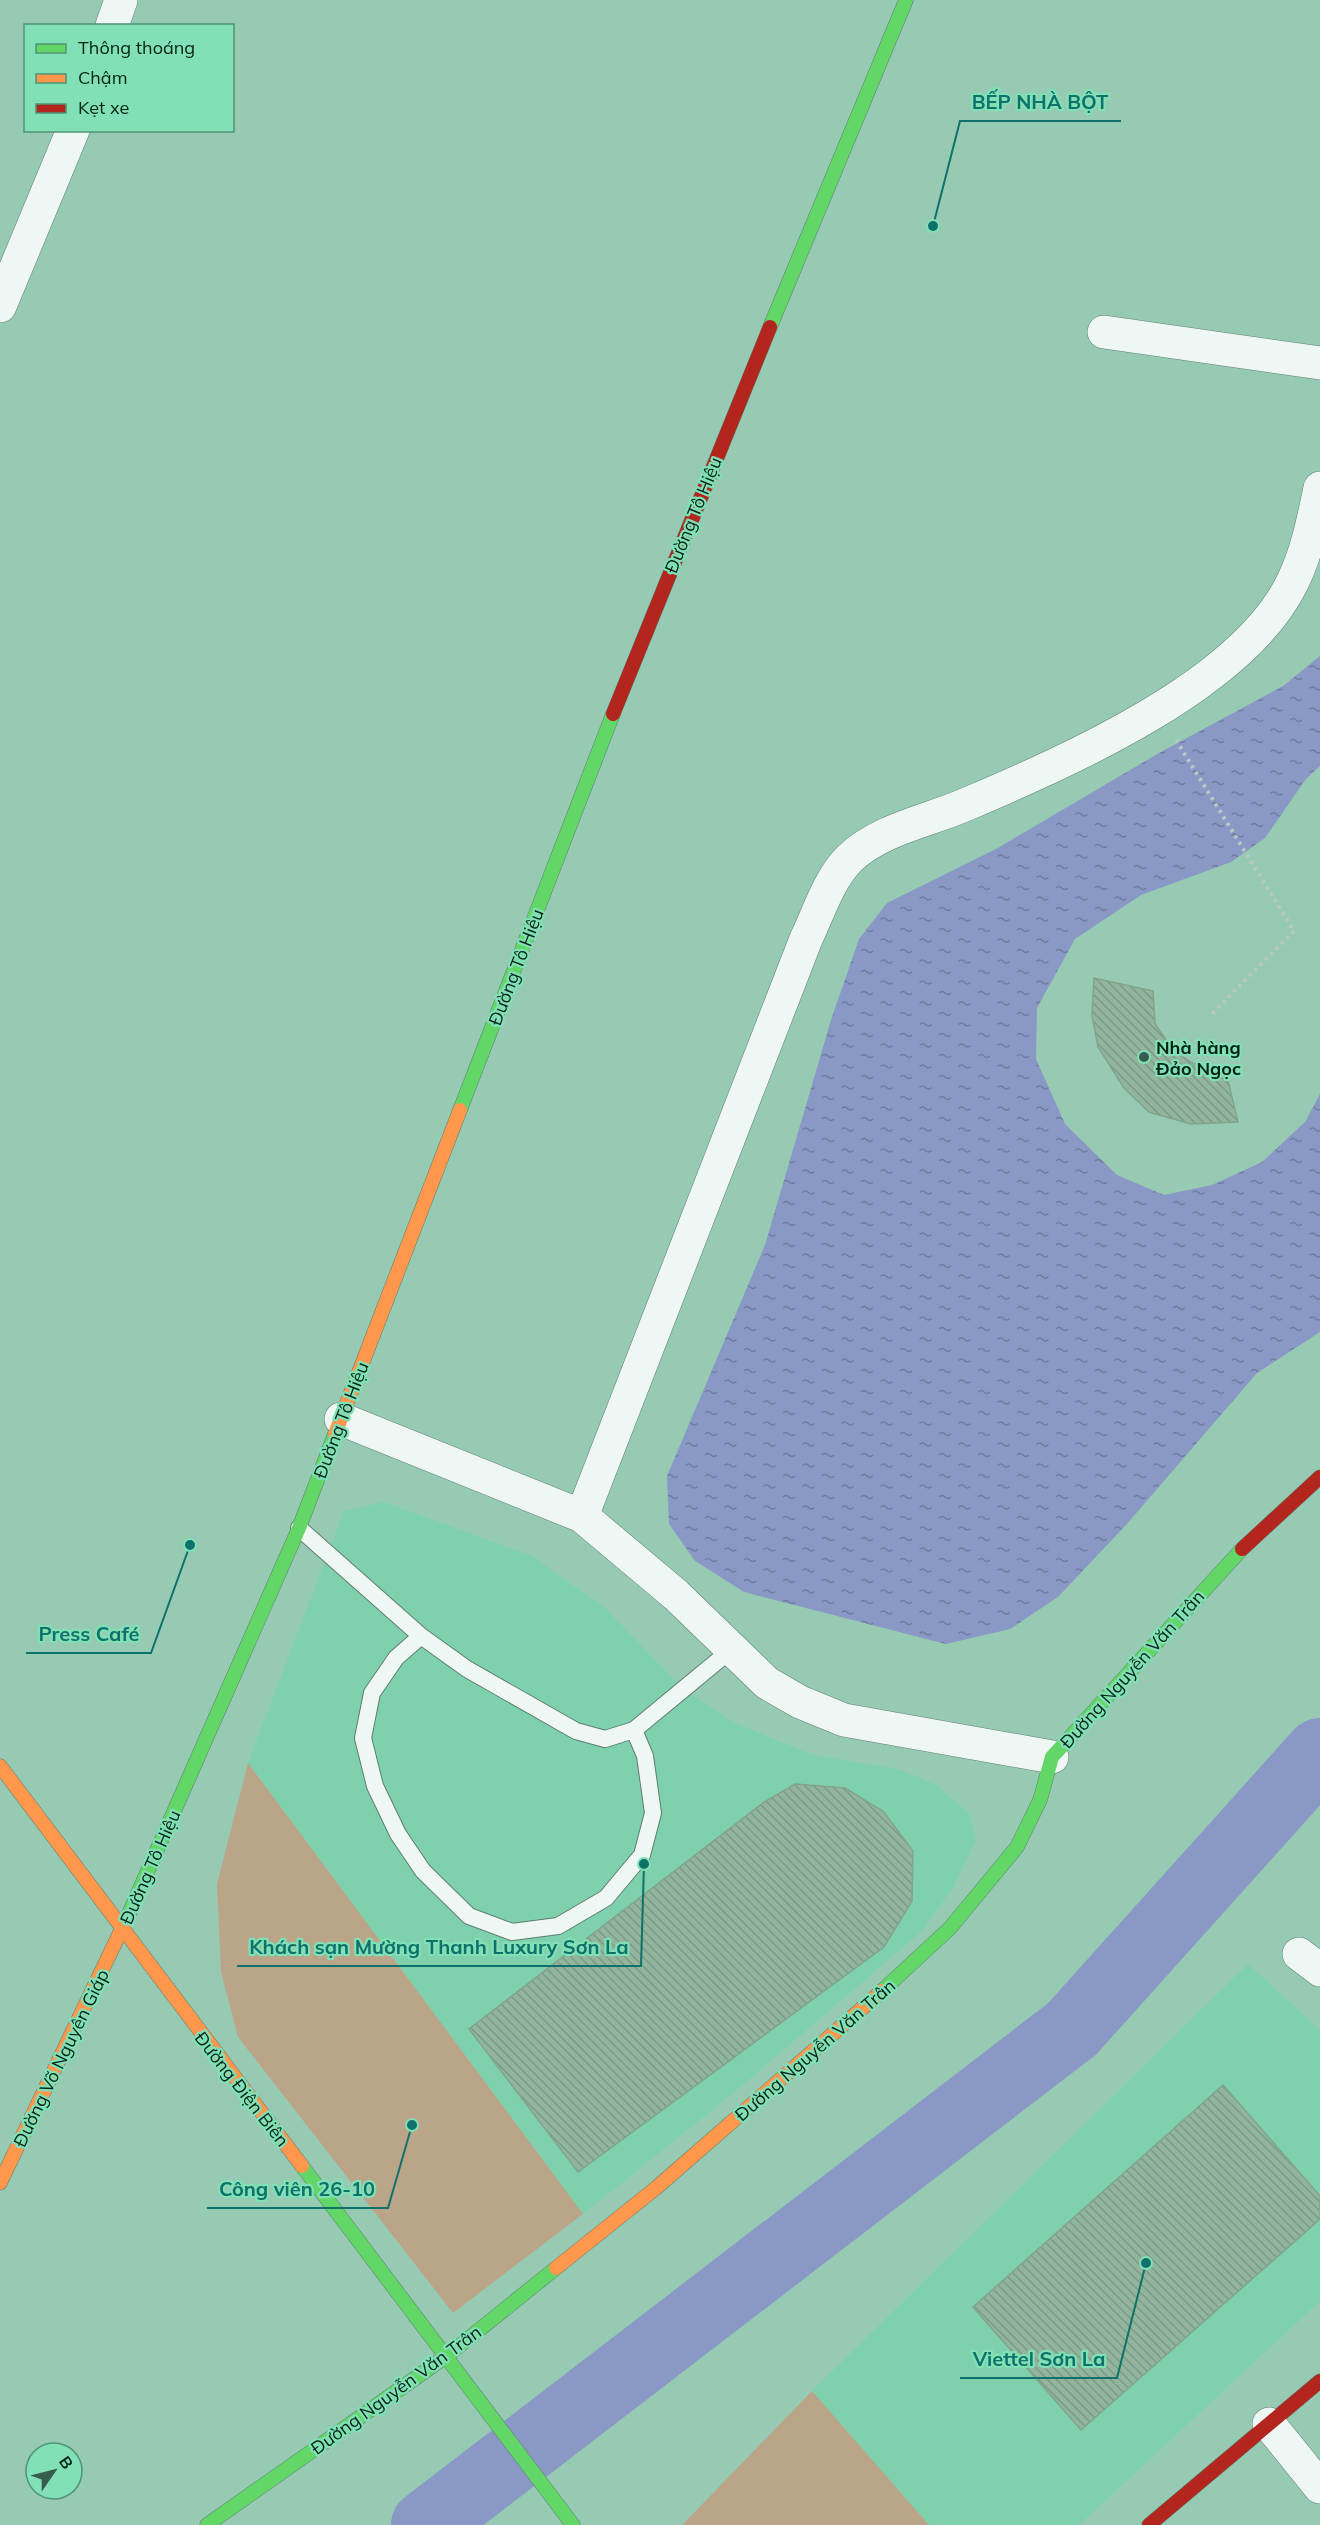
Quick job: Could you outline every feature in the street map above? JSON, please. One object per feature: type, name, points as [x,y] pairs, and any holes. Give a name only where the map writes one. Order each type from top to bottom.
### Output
[{"type":"main road","name":"Đường Tô Hiệu","points":[[122,1932],[299,1528],[646,628],[906,0]]},
{"type":"main road","name":"Đường Nguyễn Văn Trân","points":[[207,2525],[448,2355],[665,2180],[836,2034],[950,1928],[1017,1848],[1040,1800],[1052,1757],[1243,1548],[1320,1476]]},
{"type":"main road","name":"Đường Điện Biên","points":[[0,1766],[122,1932],[448,2355],[573,2525]]},
{"type":"main road","name":"Đường Võ Nguyên Giáp","points":[[0,2183],[122,1932]]},
{"type":"main road","points":[[1149,2525],[1320,2381]]},
{"type":"street","points":[[113,24],[121,0]]},
{"type":"street","points":[[0,306],[73,132]]},
{"type":"street","points":[[1104,332],[1320,363]]},
{"type":"street","points":[[582,1516],[806,939],[847,861],[865,845],[989,795],[1080,751],[1169,702],[1223,664],[1260,631],[1291,585],[1309,541],[1320,488]]},
{"type":"street","points":[[341,1419],[582,1516],[676,1595],[767,1683],[800,1702],[844,1720],[1052,1757]]},
{"type":"street","points":[[1269,2424],[1320,2487]]},
{"type":"lane","points":[[299,1528],[421,1636],[467,1669],[576,1731],[605,1739],[634,1731],[732,1649]]},
{"type":"lane","points":[[421,1636],[396,1658],[372,1693],[363,1738],[375,1786],[399,1834],[423,1871],[469,1916],[512,1932],[558,1926],[606,1898],[642,1855],[653,1813],[645,1756],[634,1731]]},
{"type":"path","points":[[1171,732],[1255,864],[1294,931],[1210,1016]]},
{"type":"shaded area","points":[[384,1502],[532,1556],[606,1609],[683,1689],[733,1722],[813,1755],[898,1769],[935,1784],[969,1813],[976,1840],[952,1889],[922,1931],[731,2095],[583,2214],[248,1763],[344,1511]]},
{"type":"shaded area","points":[[248,1763],[583,2214],[453,2313],[238,2037],[221,1972],[217,1884]]},
{"type":"shaded area","points":[[1248,1964],[1320,2030],[1320,2301],[1079,2525],[929,2525],[812,2391]]},
{"type":"shaded area","points":[[812,2391],[929,2525],[683,2525],[684,2523]]},
{"type":"water","points":[[1320,656],[1320,766],[1306,779],[1265,838],[1231,862],[1141,895],[1075,939],[1037,1008],[1036,1059],[1065,1124],[1117,1175],[1164,1195],[1212,1185],[1262,1162],[1305,1122],[1320,1094],[1320,1332],[1257,1373],[1126,1525],[1058,1597],[1010,1629],[946,1644],[744,1592],[695,1561],[669,1524],[667,1476],[765,1245],[831,1020],[859,939],[887,903],[996,849],[1159,753],[1283,686]]},
{"type":"building","name":"Nhà hàng Đảo Ngọc","points":[[1094,978],[1153,991],[1155,1024],[1173,1050],[1194,1064],[1225,1068],[1238,1122],[1191,1124],[1149,1112],[1124,1088],[1098,1047],[1092,1016]]},
{"type":"building","points":[[795,1784],[845,1788],[883,1811],[913,1851],[912,1901],[884,1947],[578,2172],[469,2029],[764,1802]]},
{"type":"building","points":[[1223,2085],[1320,2196],[1320,2219],[1081,2430],[973,2307]]},
{"type":"waterway","points":[[426,2525],[1072,2029],[1320,1753]]},
{"type":"traffic: fast","points":[[770,327],[906,0]]},
{"type":"traffic: fast","points":[[460,1110],[613,714]]},
{"type":"traffic: fast","points":[[127,1918],[299,1528],[335,1434]]},
{"type":"traffic: fast","points":[[882,1991],[950,1928],[1017,1847],[1040,1800],[1052,1757],[1242,1549]]},
{"type":"traffic: fast","points":[[302,2166],[573,2525]]},
{"type":"traffic: fast","points":[[207,2525],[448,2355],[556,2268]]},
{"type":"traffic: slow","points":[[335,1434],[460,1110]]},
{"type":"traffic: slow","points":[[0,1766],[302,2166]]},
{"type":"traffic: slow","points":[[0,2183],[127,1918]]},
{"type":"traffic: slow","points":[[556,2268],[656,2188],[882,1991]]},
{"type":"traffic: jam","points":[[613,714],[770,327]]},
{"type":"traffic: jam","points":[[1242,1549],[1320,1477]]},
{"type":"traffic: jam","points":[[1149,2525],[1320,2381]]},
{"type":"place","name":"BẾP NHÀ BỘT","points":[[933,226]]},
{"type":"place","name":"Nhà hàng Đảo Ngọc","points":[[1144,1057]]},
{"type":"place","name":"Press Café","points":[[190,1545]]},
{"type":"place","name":"Khách sạn Mường Thanh Luxury Sơn La","points":[[644,1864]]},
{"type":"place","name":"Công viên 26-10","points":[[412,2125]]},
{"type":"place","name":"Viettel Sơn La","points":[[1146,2263]]}]
